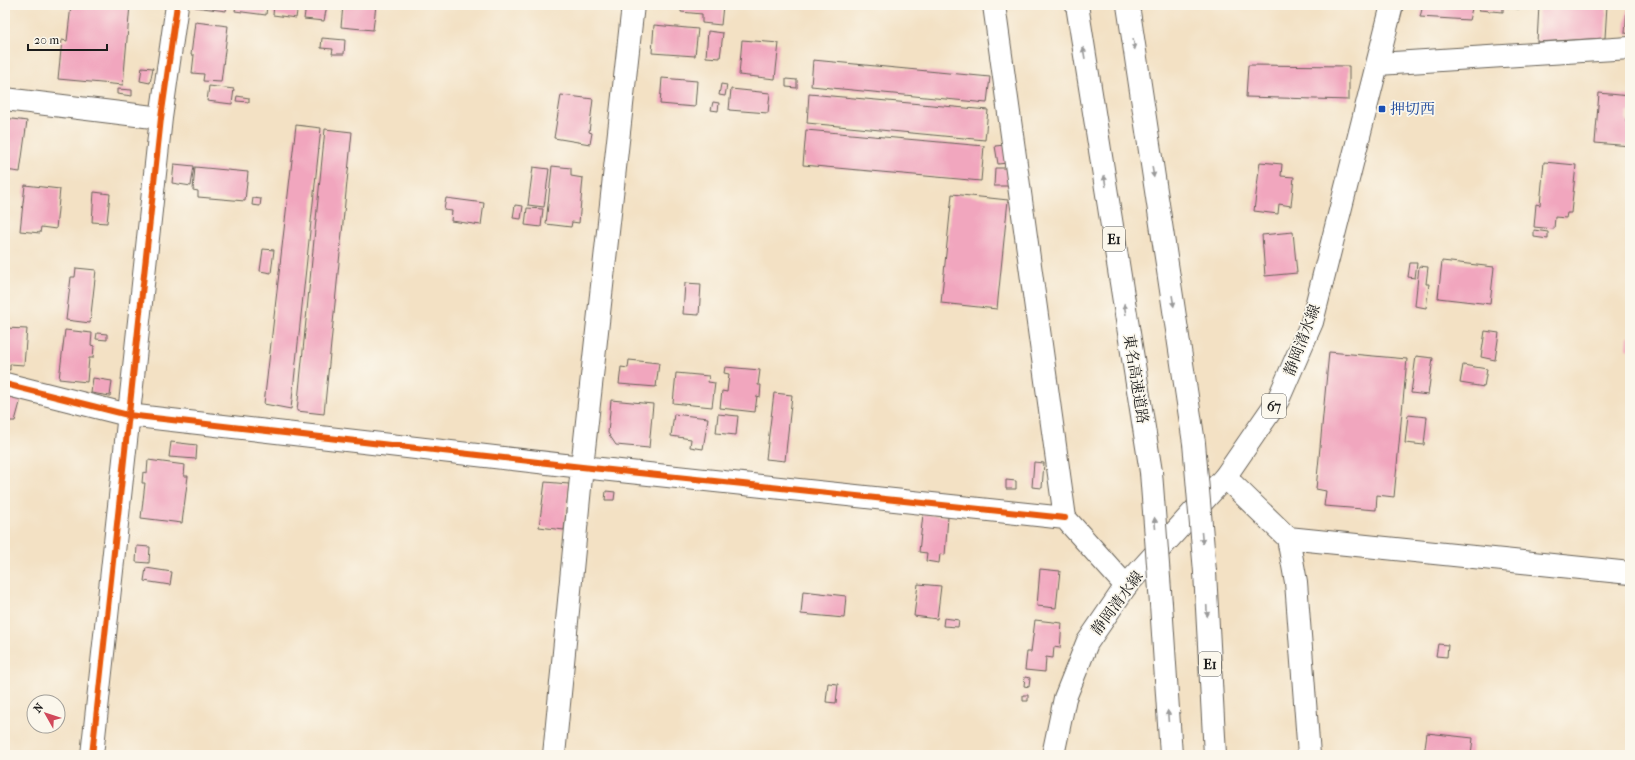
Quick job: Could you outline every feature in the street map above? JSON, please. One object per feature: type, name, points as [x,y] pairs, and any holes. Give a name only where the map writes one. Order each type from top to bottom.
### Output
[{"type":"main road","points":[[92,755],[161,118],[177,5]]},
{"type":"main road","points":[[554,755],[582,467],[634,5]]},
{"type":"main road","points":[[994,5],[1066,518],[1126,586]]},
{"type":"main road","name":"東名高速道路","points":[[1077,5],[1151,472],[1171,755]]},
{"type":"main road","name":"E1","points":[[1128,5],[1194,443],[1205,572],[1215,755]]},
{"type":"main road","name":"静岡清水線","points":[[1053,755],[1065,698],[1087,643],[1126,586],[1225,477],[1278,400],[1312,322],[1392,5]]},
{"type":"main road","points":[[1378,64],[1630,48]]},
{"type":"main road","points":[[5,99],[161,118]]},
{"type":"main road","points":[[5,384],[128,415],[582,467],[1066,518]]},
{"type":"main road","points":[[1225,477],[1288,538],[1296,582],[1309,755]]},
{"type":"main road","points":[[1288,538],[1630,573]]},
{"type":"building","points":[[71,5],[130,5],[123,85],[58,79],[62,40],[67,41]]},
{"type":"building","points":[[196,5],[227,5],[226,11],[195,7]]},
{"type":"building","points":[[236,5],[267,5],[266,15],[235,11]]},
{"type":"building","points":[[274,5],[298,5],[296,18],[273,15]]},
{"type":"building","points":[[306,5],[327,5],[324,21],[304,19]]},
{"type":"building","points":[[343,5],[376,5],[373,30],[341,27]]},
{"type":"building","points":[[681,5],[723,5],[721,25],[702,23],[702,14],[681,12]]},
{"type":"building","points":[[1423,5],[1473,5],[1469,20],[1420,17]]},
{"type":"building","points":[[1480,5],[1519,5],[1519,9],[1503,7],[1503,12],[1479,10]]},
{"type":"building","points":[[1539,5],[1607,5],[1605,38],[1537,42]]},
{"type":"building","points":[[1627,10],[1630,10],[1630,34],[1625,33]]},
{"type":"building","points":[[195,22],[228,26],[221,82],[203,81],[204,74],[192,73],[194,55],[191,55]]},
{"type":"building","points":[[654,25],[698,29],[695,56],[652,53]]},
{"type":"building","points":[[708,31],[723,33],[720,58],[706,57]]},
{"type":"building","points":[[322,38],[345,40],[344,54],[332,54],[333,49],[321,48]]},
{"type":"building","points":[[742,40],[779,43],[775,79],[739,75]]},
{"type":"building","points":[[813,60],[990,77],[987,103],[811,86]]},
{"type":"building","points":[[1248,65],[1349,66],[1349,100],[1246,97]]},
{"type":"building","points":[[142,67],[153,68],[150,83],[140,81]]},
{"type":"building","points":[[662,78],[697,81],[695,107],[660,104]]},
{"type":"building","points":[[786,79],[797,80],[797,88],[786,87]]},
{"type":"building","points":[[721,84],[727,85],[725,96],[719,95]]},
{"type":"building","points":[[209,86],[234,89],[232,104],[207,101]]},
{"type":"building","points":[[117,89],[132,90],[132,96],[117,94]]},
{"type":"building","points":[[731,89],[770,93],[768,113],[729,110]]},
{"type":"building","points":[[1599,93],[1630,96],[1630,112],[1627,111],[1626,122],[1630,123],[1630,146],[1595,143]]},
{"type":"building","points":[[809,94],[988,110],[985,140],[807,123]]},
{"type":"building","points":[[561,95],[593,99],[589,132],[592,133],[590,144],[554,138]]},
{"type":"building","points":[[237,96],[249,98],[249,102],[236,101]]},
{"type":"building","points":[[713,102],[719,103],[718,111],[711,110]]},
{"type":"building","points":[[5,118],[27,121],[20,172],[5,170]]},
{"type":"building","points":[[296,125],[321,128],[291,409],[264,404]]},
{"type":"building","points":[[325,129],[352,132],[324,414],[297,411]]},
{"type":"building","points":[[806,130],[984,146],[981,181],[803,165]]},
{"type":"building","points":[[1005,145],[1007,163],[998,164],[995,146]]},
{"type":"building","points":[[1260,162],[1282,164],[1281,176],[1294,177],[1291,206],[1279,204],[1278,214],[1254,211]]},
{"type":"building","points":[[1544,162],[1576,165],[1571,213],[1567,213],[1566,218],[1555,217],[1554,229],[1534,227],[1536,204],[1540,205]]},
{"type":"building","points":[[174,164],[194,166],[191,186],[172,183]]},
{"type":"building","points":[[552,166],[571,168],[571,176],[583,178],[579,223],[572,222],[571,227],[546,224]]},
{"type":"building","points":[[195,167],[248,172],[245,201],[198,197],[198,191],[193,190]]},
{"type":"building","points":[[533,167],[549,169],[544,207],[528,205]]},
{"type":"building","points":[[995,168],[1008,168],[1008,186],[994,186]]},
{"type":"building","points":[[25,185],[60,189],[56,229],[41,227],[40,233],[20,231]]},
{"type":"building","points":[[94,192],[110,194],[107,223],[92,222]]},
{"type":"building","points":[[952,194],[1008,200],[997,309],[941,303]]},
{"type":"building","points":[[253,198],[261,199],[260,206],[252,205]]},
{"type":"building","points":[[446,198],[484,203],[481,225],[451,221],[452,211],[444,210]]},
{"type":"building","points":[[515,205],[523,206],[521,219],[513,218]]},
{"type":"building","points":[[527,208],[543,209],[541,227],[525,225]]},
{"type":"building","points":[[1534,230],[1548,232],[1548,239],[1534,237]]},
{"type":"building","points":[[1293,232],[1297,273],[1265,276],[1262,235]]},
{"type":"building","points":[[263,249],[274,250],[271,273],[260,271]]},
{"type":"building","points":[[1442,261],[1494,267],[1490,304],[1438,298]]},
{"type":"building","points":[[1410,263],[1417,263],[1415,278],[1408,277]]},
{"type":"building","points":[[1419,266],[1428,267],[1426,284],[1429,284],[1426,308],[1415,306]]},
{"type":"building","points":[[76,268],[96,270],[90,323],[66,320],[71,277],[75,277]]},
{"type":"building","points":[[685,283],[701,284],[699,315],[683,314]]},
{"type":"building","points":[[5,328],[27,329],[24,365],[10,364],[10,370],[5,369]]},
{"type":"building","points":[[65,330],[92,333],[91,345],[94,346],[93,358],[89,358],[87,382],[59,379]]},
{"type":"building","points":[[1485,331],[1499,333],[1495,360],[1481,357]]},
{"type":"building","points":[[97,333],[107,334],[107,340],[96,339]]},
{"type":"building","points":[[1628,336],[1630,336],[1630,350],[1627,349]]},
{"type":"building","points":[[1329,352],[1407,359],[1394,497],[1377,495],[1376,510],[1324,506],[1326,491],[1316,489]]},
{"type":"building","points":[[1416,356],[1433,358],[1428,395],[1411,393]]},
{"type":"building","points":[[629,360],[659,363],[656,387],[619,384],[621,367],[628,368]]},
{"type":"building","points":[[1463,365],[1487,369],[1484,387],[1460,383]]},
{"type":"building","points":[[725,367],[760,370],[758,385],[761,385],[760,397],[757,396],[755,412],[720,408],[722,391],[727,392],[729,374],[724,373]]},
{"type":"building","points":[[676,373],[709,376],[708,382],[715,383],[712,407],[673,403]]},
{"type":"building","points":[[93,378],[112,381],[110,396],[91,393]]},
{"type":"building","points":[[774,393],[792,395],[785,461],[766,459]]},
{"type":"building","points":[[5,395],[21,399],[15,421],[5,421]]},
{"type":"building","points":[[611,400],[653,404],[649,448],[616,445],[608,433]]},
{"type":"building","points":[[674,414],[708,418],[703,449],[690,447],[691,439],[671,436]]},
{"type":"building","points":[[718,414],[738,416],[736,435],[716,433]]},
{"type":"building","points":[[1408,415],[1427,417],[1424,445],[1405,443]]},
{"type":"building","points":[[171,442],[197,445],[196,459],[169,457]]},
{"type":"building","points":[[148,460],[185,465],[184,476],[188,476],[182,523],[141,518],[145,483],[142,483],[143,472],[147,473]]},
{"type":"building","points":[[1034,462],[1044,463],[1042,488],[1032,487]]},
{"type":"building","points":[[1006,480],[1016,481],[1016,489],[1006,489]]},
{"type":"building","points":[[545,482],[569,484],[564,530],[539,527]]},
{"type":"building","points":[[606,491],[615,492],[614,500],[605,500]]},
{"type":"building","points":[[923,514],[948,517],[945,555],[940,554],[939,563],[926,561],[927,553],[919,552]]},
{"type":"building","points":[[137,546],[150,547],[149,563],[136,562]]},
{"type":"building","points":[[146,568],[172,572],[170,585],[144,581]]},
{"type":"building","points":[[1040,569],[1060,571],[1056,608],[1037,606]]},
{"type":"building","points":[[918,584],[941,586],[937,619],[914,616]]},
{"type":"building","points":[[803,591],[846,596],[844,618],[801,614]]},
{"type":"building","points":[[944,618],[959,620],[958,627],[943,626]]},
{"type":"building","points":[[1035,620],[1062,623],[1060,648],[1054,647],[1053,658],[1046,657],[1045,672],[1025,670],[1027,652],[1031,652]]},
{"type":"building","points":[[1438,644],[1448,645],[1447,657],[1436,656]]},
{"type":"building","points":[[1025,677],[1030,678],[1029,687],[1024,686]]},
{"type":"building","points":[[828,683],[838,684],[836,703],[826,702]]},
{"type":"building","points":[[1023,695],[1028,695],[1028,701],[1023,701]]},
{"type":"building","points":[[1427,733],[1473,738],[1471,755],[1424,755]]},
{"type":"cycle path","points":[[92,755],[161,118],[177,5]]},
{"type":"cycle path","points":[[5,384],[128,415],[582,467],[1065,518]]},
{"type":"place","name":"押切西","points":[[1382,109]]}]
